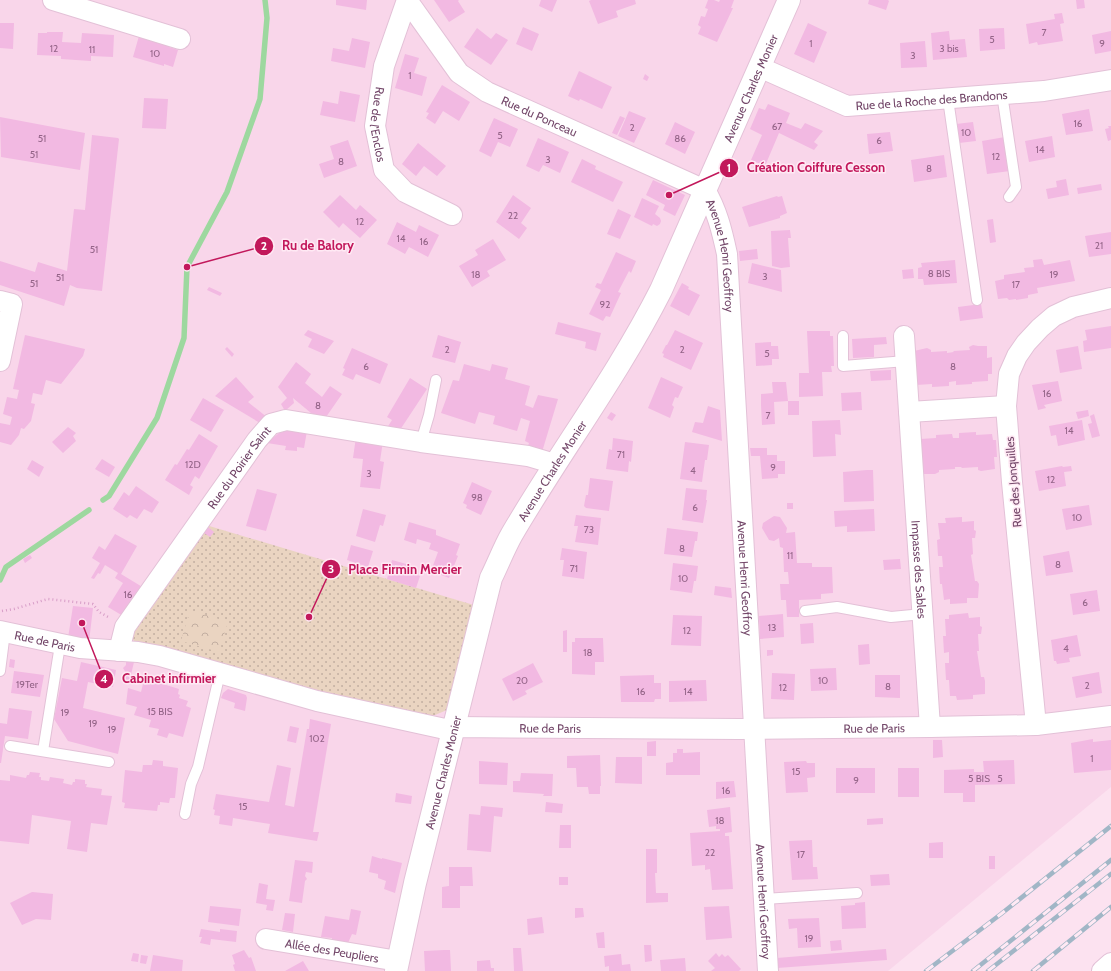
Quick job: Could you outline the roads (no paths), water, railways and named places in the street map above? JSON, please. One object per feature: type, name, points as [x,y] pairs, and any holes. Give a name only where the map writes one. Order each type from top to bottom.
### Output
[{"type":"street","points":[[53,0],[108,8],[180,39]]},
{"type":"street","name":"Rue du Ponceau","points":[[407,0],[459,74],[487,92],[704,190]]},
{"type":"street","name":"Rue de l'Enclos","points":[[407,0],[384,66],[375,126],[384,170],[405,192],[452,215]]},
{"type":"street","name":"Avenue Charles Monier","points":[[397,966],[415,882],[454,727],[458,705],[491,578],[512,536],[555,464],[627,352],[661,290],[704,190],[790,0]]},
{"type":"street","name":"Rue de la Roche des Brandons","points":[[759,67],[847,106],[1044,91],[1111,80]]},
{"type":"street","name":"Avenue Henri Geoffroy","points":[[704,190],[710,198],[720,223],[727,254],[768,971]]},
{"type":"street","name":"Rue des Jonquilles","points":[[1036,725],[1006,406],[1009,374],[1023,347],[1040,328],[1054,316],[1072,307],[1111,298]]},
{"type":"street","points":[[0,301],[12,304],[0,361]]},
{"type":"street","name":"Impasse des Sables","points":[[904,336],[930,727]]},
{"type":"street","points":[[909,412],[1006,406]]},
{"type":"street","name":"Rue du Poirier Saint","points":[[119,651],[125,627],[257,440],[271,424],[286,420],[421,442],[528,456],[555,464]]},
{"type":"street","name":"Rue de Paris","points":[[3,632],[60,645],[160,656],[316,701],[445,729],[454,727],[754,728],[1036,725],[1111,716]]},
{"type":"street","name":"Allée des Peupliers","points":[[266,939],[397,966]]},
{"type":"street","points":[[1102,971],[1111,963]]},
{"type":"lane","points":[[1002,94],[1016,187],[1009,197]]},
{"type":"lane","points":[[948,99],[977,300]]},
{"type":"lane","points":[[843,336],[843,366],[906,361]]},
{"type":"lane","points":[[421,442],[436,380]]},
{"type":"lane","points":[[805,611],[837,607],[891,617],[923,614]]},
{"type":"lane","points":[[0,672],[3,632]]},
{"type":"lane","points":[[43,751],[60,645]]},
{"type":"lane","points":[[186,814],[191,784],[198,767],[220,673]]},
{"type":"lane","points":[[10,746],[109,762]]},
{"type":"lane","points":[[764,899],[857,893]]},
{"type":"waterway","points":[[103,500],[109,496],[157,418],[184,338],[187,267],[227,192],[260,99],[267,18],[265,0]]},
{"type":"waterway","points":[[0,580],[6,567],[89,510]]},
{"type":"railway","points":[[926,971],[1001,914],[1111,826]]},
{"type":"railway","points":[[973,971],[1111,860]]},
{"type":"railway","points":[[988,971],[1111,874]]},
{"type":"railway","points":[[1033,971],[1111,907]]},
{"type":"place","name":"Création Coiffure Cesson","points":[[669,195]]},
{"type":"place","name":"Ru de Balory","points":[[187,267]]},
{"type":"place","name":"Place Firmin Mercier","points":[[309,617]]},
{"type":"place","name":"Cabinet infirmier","points":[[82,623]]}]
